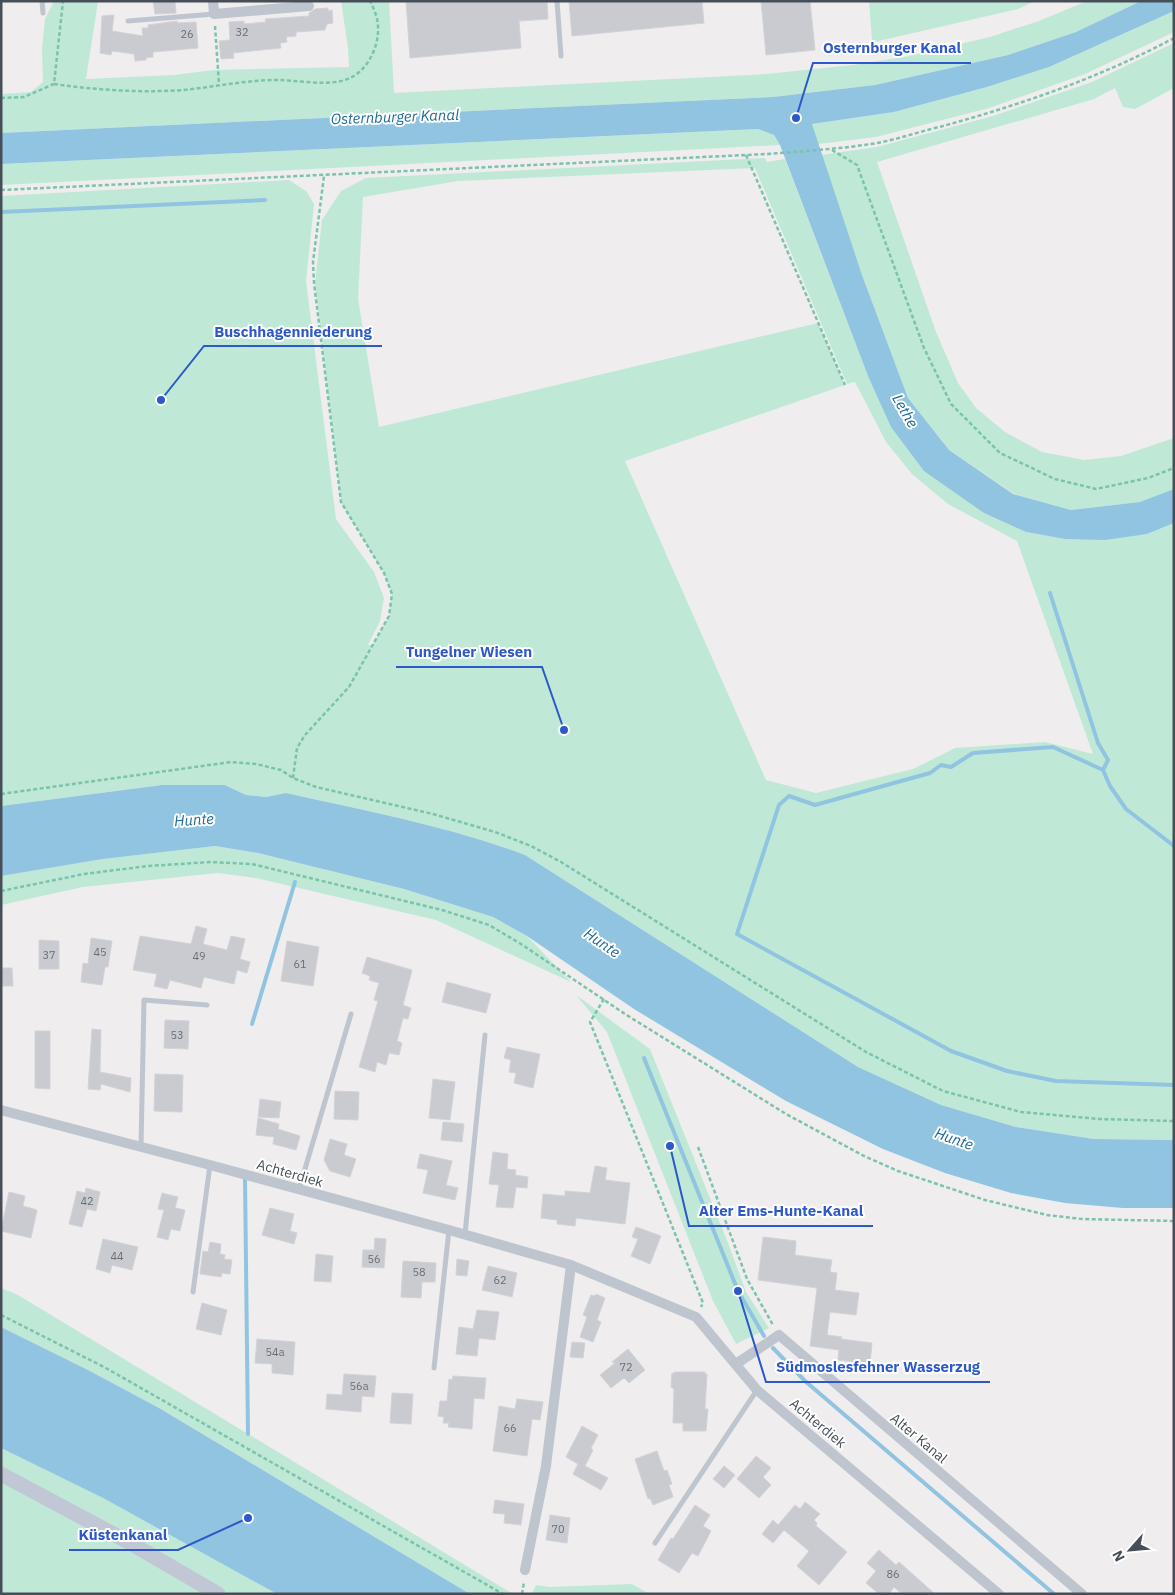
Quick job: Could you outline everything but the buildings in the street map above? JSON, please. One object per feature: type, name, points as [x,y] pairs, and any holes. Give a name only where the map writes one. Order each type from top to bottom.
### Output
[{"type":"street","points":[[213,1],[214,14],[309,6]]},
{"type":"street","name":"Achterdiek","points":[[1,1110],[465,1234],[571,1265],[696,1318],[757,1390],[987,1590],[999,1594]]},
{"type":"street","points":[[525,1570],[546,1466],[571,1265]]},
{"type":"street","points":[[736,1364],[779,1336]]},
{"type":"street","name":"Alter Kanal","points":[[779,1336],[1082,1594]]},
{"type":"street","points":[[1,1474],[132,1544],[218,1594]]},
{"type":"lane","points":[[42,1],[43,13]]},
{"type":"lane","points":[[557,1],[561,56]]},
{"type":"lane","points":[[128,20],[214,14]]},
{"type":"lane","points":[[141,1146],[144,1000],[207,1005]]},
{"type":"lane","points":[[299,1189],[351,1014]]},
{"type":"lane","points":[[465,1234],[485,1035]]},
{"type":"lane","points":[[193,1292],[210,1165]]},
{"type":"lane","points":[[434,1368],[449,1230]]},
{"type":"lane","points":[[654,1543],[757,1390]]},
{"type":"path","points":[[54,84],[64,1]]},
{"type":"path","points":[[1,98],[24,97],[54,84],[105,90],[149,91],[184,90],[219,84],[272,80],[341,81],[357,74],[367,63],[375,46],[378,26],[370,1]]},
{"type":"path","points":[[214,14],[219,84]]},
{"type":"path","points":[[1,190],[767,154],[879,143],[988,114],[1064,88],[1147,52],[1174,38]]},
{"type":"path","points":[[831,149],[857,165],[924,348],[951,404],[1000,453],[1055,479],[1096,489],[1148,478],[1174,468]]},
{"type":"path","points":[[746,155],[845,385]]},
{"type":"path","points":[[293,778],[297,748],[305,735],[350,687],[389,616],[392,594],[384,573],[341,502],[313,262],[324,175]]},
{"type":"path","points":[[1,794],[231,762],[256,764],[281,770],[293,778],[316,787],[433,814],[495,832],[531,846],[561,862],[866,1052],[942,1091],[1020,1112],[1099,1119],[1174,1121]]},
{"type":"path","points":[[1,890],[84,874],[148,866],[210,862],[252,864],[442,910],[489,925],[521,944],[625,1014],[786,1114],[846,1147],[898,1171],[985,1200],[1048,1214],[1082,1219],[1174,1221]]},
{"type":"path","points":[[604,999],[590,1022],[703,1303],[696,1318]]},
{"type":"path","points":[[698,1147],[747,1279],[779,1336]]},
{"type":"path","points":[[1,1315],[104,1368],[503,1594]]},
{"type":"green space","points":[[54,1],[98,1],[86,79],[174,75],[214,70],[349,67],[341,1],[389,1],[394,93],[767,74],[853,65],[904,57],[990,37],[1039,21],[1087,1],[1141,1],[1076,32],[1008,55],[875,85],[773,97],[1,133],[1,94],[31,92],[43,82],[42,49],[45,19]]},
{"type":"green space","points":[[869,1],[1035,1],[1018,9],[874,42],[872,40]]},
{"type":"green space","points":[[1174,11],[1174,32],[1085,74],[989,108],[876,137],[818,144],[812,124],[894,112],[987,87],[1049,67]]},
{"type":"green space","points":[[1174,43],[1174,88],[1135,109],[1123,107],[1115,88],[1094,99],[877,162],[936,332],[958,383],[976,408],[1005,432],[1042,452],[1084,460],[1121,456],[1174,438],[1174,489],[1141,502],[1071,510],[1014,494],[949,450],[908,398],[862,275],[821,155],[877,147],[993,116],[1092,82]]},
{"type":"green space","points":[[758,129],[774,135],[780,145],[1,185],[1,164]]},
{"type":"green space","points":[[765,158],[767,162],[785,159],[868,376],[984,513],[1026,532],[1065,539],[1147,534],[1174,523],[1174,1140],[1094,1139],[1016,1127],[941,1105],[858,1067],[525,855],[466,836],[407,820],[286,793],[266,797],[246,795],[225,785],[162,785],[1,806],[1,196],[289,180],[306,191],[314,204],[306,281],[336,519],[374,572],[384,598],[380,621],[368,645],[372,646],[389,616],[392,594],[384,573],[341,502],[315,283],[322,220],[341,191],[366,178]],"holes":[[[755,168],[847,384],[855,382],[886,442],[912,474],[948,504],[1017,541],[1093,754],[1045,742],[955,748],[913,769],[816,793],[766,780],[625,461],[845,385],[818,323],[379,427],[358,299],[363,197],[458,181]]]},
{"type":"green space","points":[[215,846],[258,853],[404,889],[493,917],[527,936],[571,982],[436,920],[256,878],[218,873],[83,887],[1,905],[1,876],[103,859]]},
{"type":"green space","points":[[576,995],[650,1049],[746,1292],[769,1328],[736,1344],[713,1301],[607,1032]]},
{"type":"green space","points":[[1,1288],[18,1295],[513,1594],[470,1594],[159,1408],[1,1327]]},
{"type":"green space","points":[[1,1448],[103,1498],[277,1594],[1,1594]]},
{"type":"green space","points":[[632,1584],[649,1594],[532,1594],[536,1585],[549,1587]]},
{"type":"water","name":"Lethe","points":[[1141,1],[1174,1],[1174,11],[1049,67],[987,87],[894,112],[812,124],[862,275],[908,398],[949,450],[1013,494],[1071,510],[1140,502],[1174,489],[1174,523],[1147,534],[1105,540],[1065,539],[1026,532],[984,513],[924,471],[891,427],[868,376],[780,145],[774,135],[758,129],[1,164],[1,133],[773,97],[875,85],[1008,55],[1076,32]]},
{"type":"water","name":"Hunte","points":[[162,785],[225,785],[246,795],[266,797],[286,793],[437,827],[525,855],[858,1067],[941,1105],[1016,1127],[1094,1139],[1174,1140],[1174,1208],[1123,1208],[1065,1203],[1011,1193],[945,1173],[883,1149],[786,1101],[634,1009],[527,936],[493,917],[404,889],[258,853],[215,846],[103,859],[1,876],[1,806]]},
{"type":"water","points":[[1,1327],[159,1408],[470,1594],[277,1594],[103,1498],[1,1448]]},
{"type":"waterway","points":[[1,212],[265,200]]},
{"type":"waterway","points":[[1050,593],[1098,743],[1108,760],[1103,770],[1110,786],[1126,809],[1174,846]]},
{"type":"waterway","points":[[1103,770],[1053,747],[973,753],[951,767],[941,765],[930,773],[815,805],[789,796],[779,805],[737,934],[951,1051],[1007,1071],[1056,1081],[1174,1085]]},
{"type":"waterway","points":[[252,1024],[295,882]]},
{"type":"waterway","points":[[644,1058],[738,1291],[764,1336]]},
{"type":"waterway","points":[[245,1179],[248,1434]]},
{"type":"waterway","points":[[773,1348],[805,1381],[1054,1594]]},
{"type":"place","name":"Osternburger Kanal","points":[[796,118]]},
{"type":"place","name":"Buschhagenniederung","points":[[161,400]]},
{"type":"place","name":"Tungelner Wiesen","points":[[564,730]]},
{"type":"place","name":"Alter Ems-Hunte-Kanal","points":[[670,1146]]},
{"type":"place","name":"Südmoslesfehner Wasserzug","points":[[738,1291]]},
{"type":"place","name":"Küstenkanal","points":[[248,1518]]}]
